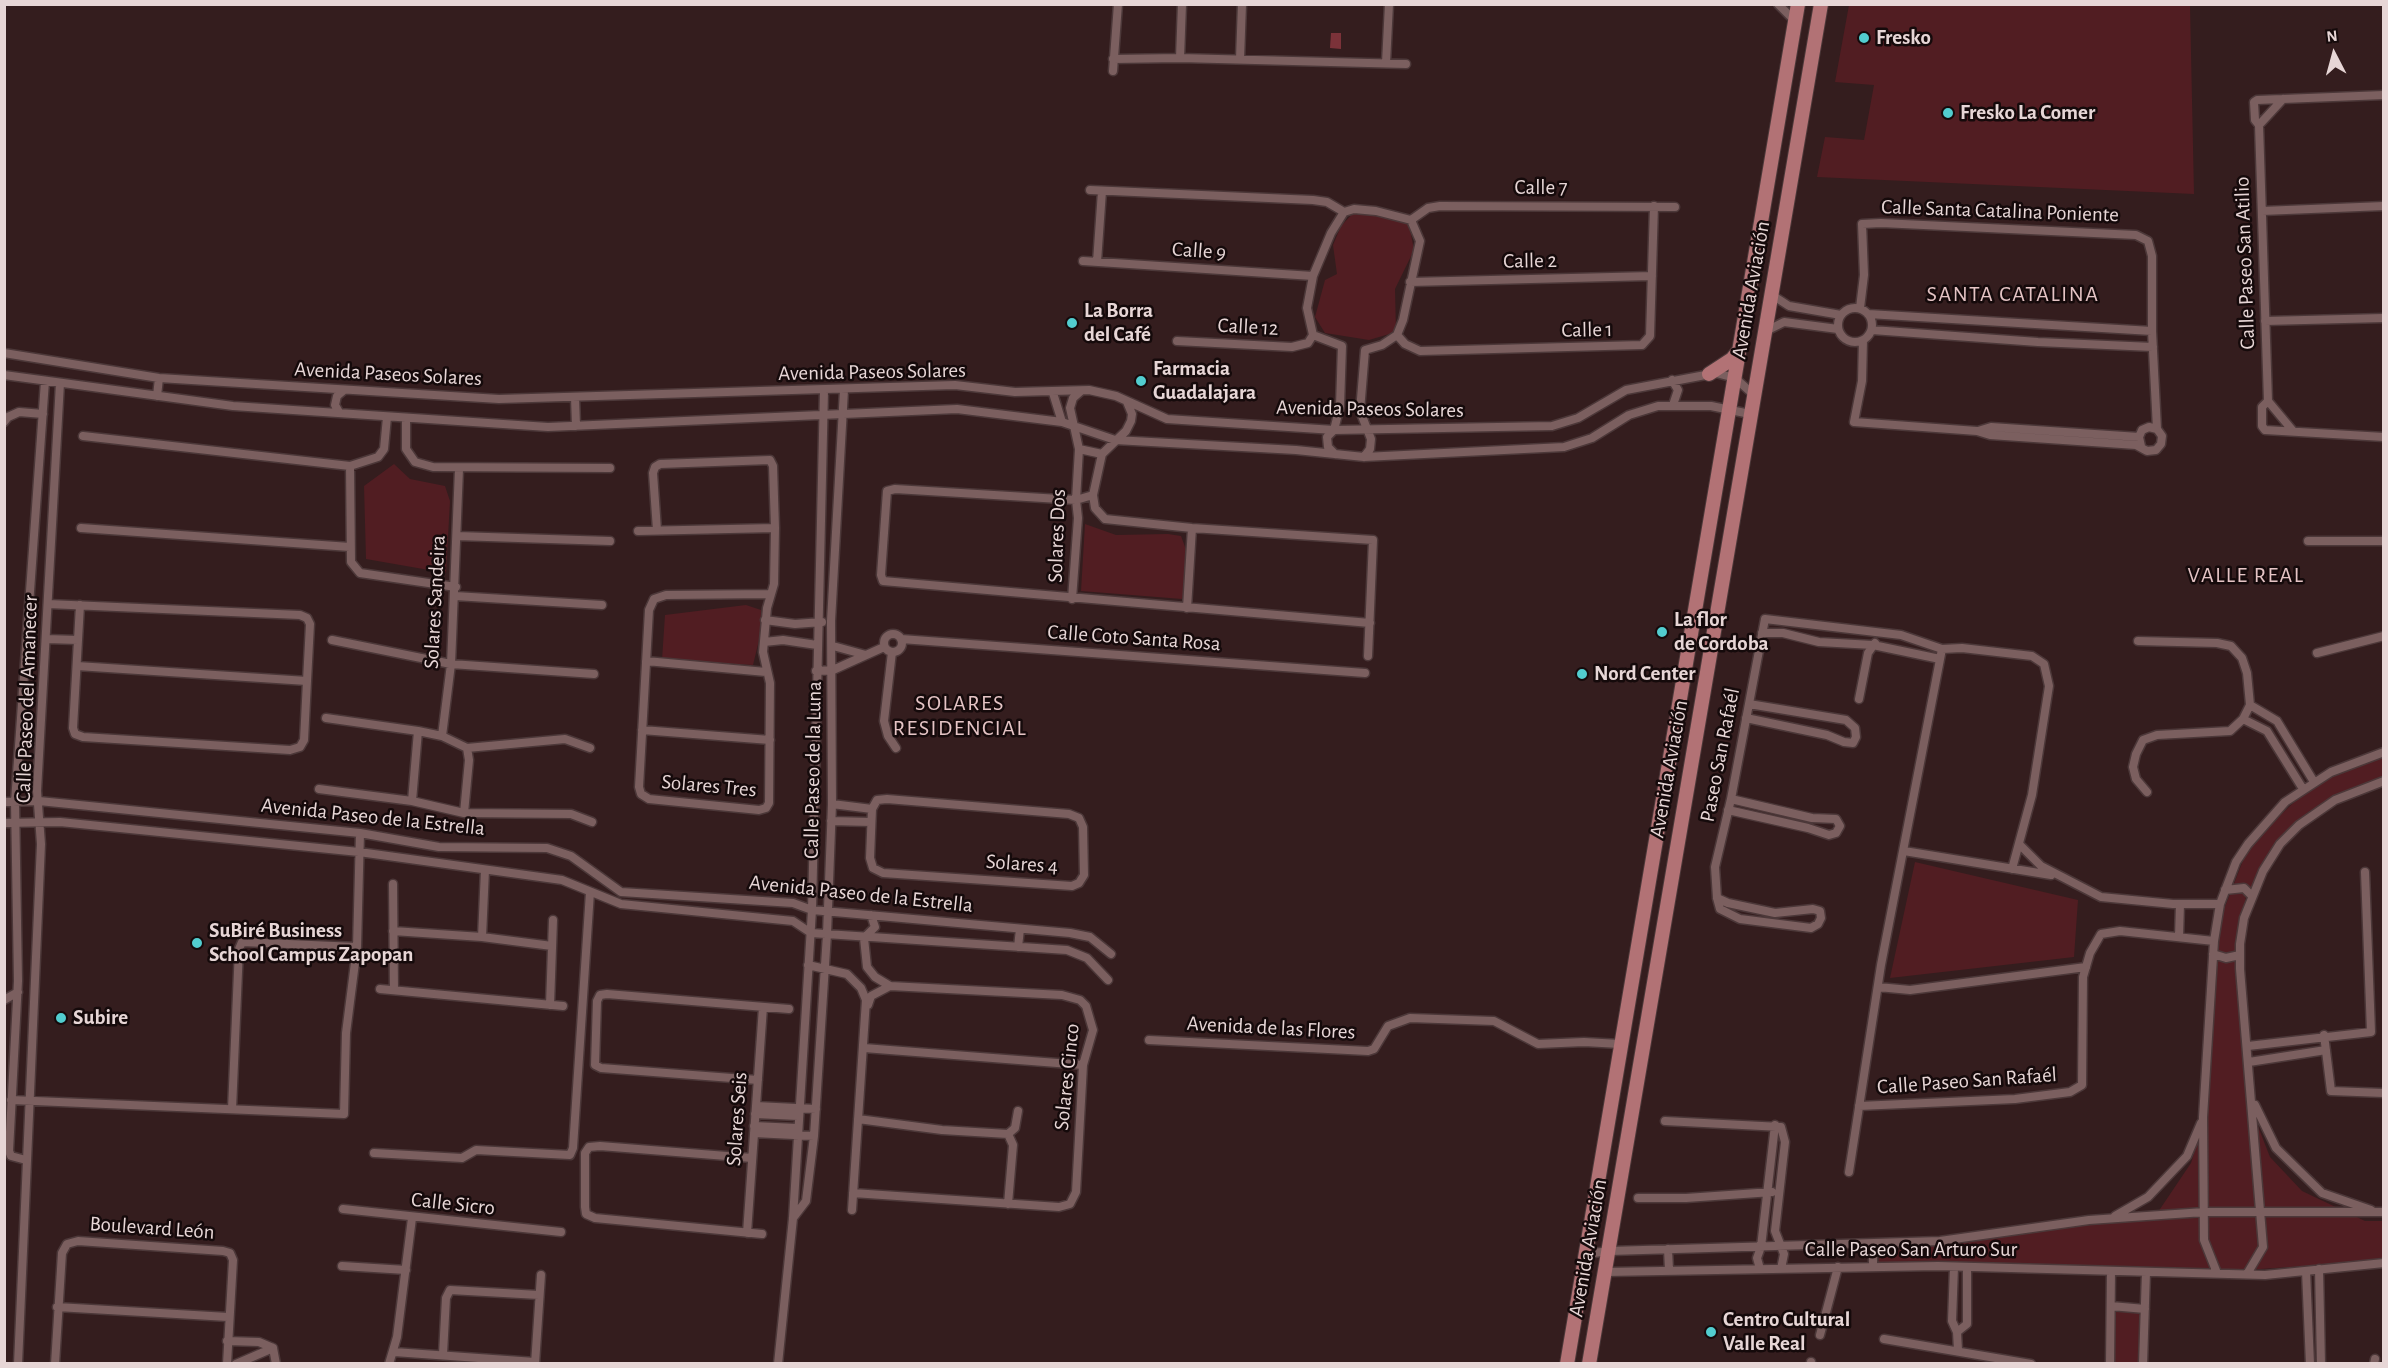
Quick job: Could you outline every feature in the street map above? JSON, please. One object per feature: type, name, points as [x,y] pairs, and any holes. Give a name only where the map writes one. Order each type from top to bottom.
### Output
[{"type":"main road","name":"Avenida Aviación","points":[[1567,1364],[1798,4]]},
{"type":"main road","name":"Avenida Aviación","points":[[1589,1364],[1821,4]]},
{"type":"main road","points":[[1763,216],[1784,220]]},
{"type":"main road","points":[[1709,374],[1732,359],[1741,347]]},
{"type":"street","points":[[1113,71],[1118,4]]},
{"type":"street","points":[[1180,58],[1182,4]]},
{"type":"street","points":[[1240,59],[1242,4]]},
{"type":"street","points":[[1386,63],[1389,4]]},
{"type":"street","points":[[1778,4],[1795,21]]},
{"type":"street","points":[[1113,59],[1240,59],[1406,64]]},
{"type":"street","name":"Calle Paseo San Atilio","points":[[2384,87],[2379,95],[2255,100],[2255,120],[2259,125],[2268,401],[2262,407],[2262,428],[2384,437]]},
{"type":"street","points":[[2259,125],[2283,99]]},
{"type":"street","points":[[1090,190],[1313,200],[1327,202],[1344,212]]},
{"type":"street","points":[[1097,262],[1102,191]]},
{"type":"street","name":"Calle 7","points":[[1411,220],[1428,208],[1440,206],[1675,207]]},
{"type":"street","name":"Calle 1","points":[[1397,335],[1405,344],[1420,351],[1642,345],[1650,336],[1654,206]]},
{"type":"street","points":[[2262,211],[2384,206]]},
{"type":"street","points":[[1335,454],[1328,447],[1327,437],[1334,430],[1340,406],[1342,346],[1313,335],[1307,308],[1313,276],[1331,233],[1344,212],[1354,209],[1376,211],[1399,214],[1411,220],[1420,241],[1403,320],[1397,335],[1382,345],[1365,350],[1360,411],[1365,430],[1371,439],[1370,449],[1364,457]]},
{"type":"street","name":"Calle Santa Catalina Poniente","points":[[1860,308],[1864,275],[1862,224],[2136,235],[2148,241],[2152,256],[2152,331]]},
{"type":"street","name":"Calle 9","points":[[1083,261],[1313,276]]},
{"type":"street","name":"Calle 2","points":[[1410,282],[1652,276]]},
{"type":"street","points":[[1772,295],[1789,306],[1841,315]]},
{"type":"street","points":[[1863,340],[1851,341],[1841,335],[1838,329],[1841,315],[1849,309],[1860,308],[1868,314],[2152,331],[2157,429]]},
{"type":"street","points":[[1868,314],[1872,330]]},
{"type":"street","points":[[2265,321],[2384,318]]},
{"type":"street","points":[[1766,330],[1784,322],[1838,329]]},
{"type":"street","points":[[2038,342],[2040,326]]},
{"type":"street","points":[[1872,330],[2038,342],[2153,347]]},
{"type":"street","points":[[1872,330],[1863,340],[1862,381],[1854,422],[1977,431],[1991,427],[2140,441]]},
{"type":"street","name":"Calle 12","points":[[1177,341],[1292,347],[1308,343],[1313,335]]},
{"type":"street","name":"Avenida Paseos Solares","points":[[4,353],[159,378],[499,399],[824,391],[955,385],[1053,393],[1082,391],[1116,396],[1167,419],[1334,430],[1552,426],[1578,418],[1626,390],[1709,374],[1722,374],[1735,378]]},
{"type":"street","name":"Avenida Paseos Solares","points":[[5,377],[233,406],[548,427],[957,409],[1062,422],[1115,440],[1364,457],[1564,447],[1592,438],[1642,410],[1673,405],[1729,409],[1750,414]]},
{"type":"street","points":[[157,396],[159,378]]},
{"type":"street","points":[[1735,378],[1754,395]]},
{"type":"street","name":"Calle Paseo del Amanecer","points":[[26,1160],[11,1156],[9,1151],[11,1100],[9,1047],[18,992],[15,802],[45,381]]},
{"type":"street","points":[[1672,381],[1678,390],[1673,405]]},
{"type":"street","name":"Calle Paseo del Amanecer","points":[[18,1364],[25,1248],[24,1204],[41,823],[37,791],[60,383]]},
{"type":"street","name":"Calle Paseo de la Luna","points":[[793,1218],[806,1201],[814,1136],[827,934],[832,804],[831,621],[844,390]]},
{"type":"street","points":[[339,412],[335,405],[337,396],[343,391]]},
{"type":"street","name":"Calle Paseo de la Luna","points":[[778,1364],[793,1218],[812,910],[824,391]]},
{"type":"street","points":[[1076,428],[1070,408],[1073,398],[1082,391]]},
{"type":"street","points":[[1053,393],[1062,422]]},
{"type":"street","points":[[575,397],[576,426]]},
{"type":"street","points":[[2268,401],[2293,431]]},
{"type":"street","points":[[1079,449],[1102,454],[1131,422],[1132,414],[1127,402]]},
{"type":"street","points":[[4,422],[19,412],[43,414]]},
{"type":"street","points":[[83,436],[350,466],[378,457],[384,449],[387,417]]},
{"type":"street","points":[[406,418],[406,449],[415,462],[459,470],[610,468]]},
{"type":"street","points":[[2149,427],[2157,429],[2162,435],[2162,444],[2156,450],[2147,451],[2140,441],[2142,430],[2149,427]]},
{"type":"street","name":"Solares Dos","points":[[1076,428],[1079,449],[1076,500],[1078,518],[1072,599],[1370,623]]},
{"type":"street","points":[[42,436],[57,437]]},
{"type":"street","name":"Solares Dos","points":[[1102,454],[1093,495],[1095,508],[1105,519],[1192,528]]},
{"type":"street","name":"Solares Tres","points":[[657,530],[653,473],[655,467],[660,464],[770,460],[773,466],[774,584],[765,620],[764,642],[766,672],[770,683],[769,803],[766,808],[759,810],[649,799],[641,794],[639,787],[649,610],[654,599],[666,595],[771,594]]},
{"type":"street","points":[[350,466],[351,562],[360,573],[455,591],[602,605]]},
{"type":"street","name":"Solares Sandeira","points":[[442,736],[451,664],[459,470]]},
{"type":"street","points":[[1072,599],[882,581],[880,575],[887,491],[895,489],[1076,500],[1093,495]]},
{"type":"street","points":[[81,528],[350,547]]},
{"type":"street","points":[[638,531],[775,528]]},
{"type":"street","points":[[1187,608],[1192,528],[1373,540],[1368,656]]},
{"type":"street","points":[[457,536],[610,541]]},
{"type":"street","points":[[2308,542],[2384,541]]},
{"type":"street","points":[[48,604],[80,605],[300,615],[306,618],[310,624],[304,740],[300,747],[291,750],[83,737],[75,734],[73,728],[80,605]]},
{"type":"street","name":"Paseo San Rafaél","points":[[1717,898],[1715,867],[1731,799],[1765,619],[1884,633]]},
{"type":"street","points":[[765,620],[795,624],[831,621]]},
{"type":"street","points":[[1762,633],[1783,633],[1819,642],[1873,645],[1940,659]]},
{"type":"street","points":[[1858,699],[1868,652],[1884,633],[1901,635],[1942,649],[1962,648],[2032,656],[2044,664],[2049,686],[2032,795],[2012,869]]},
{"type":"street","name":"Calle Coto Santa Rosa","points":[[888,649],[884,640],[890,634],[897,635],[901,639],[1365,673]]},
{"type":"street","points":[[1899,649],[1901,635]]},
{"type":"street","points":[[2317,653],[2384,636]]},
{"type":"street","points":[[46,639],[78,640]]},
{"type":"street","name":"Calle Coto Santa Rosa","points":[[816,671],[833,670],[866,655],[900,648],[901,639]]},
{"type":"street","points":[[332,640],[451,664],[594,674]]},
{"type":"street","points":[[764,642],[783,640],[817,645]]},
{"type":"street","points":[[2138,641],[2217,643],[2231,646],[2242,658],[2247,673],[2250,705],[2243,719],[2230,731],[2157,735],[2143,741],[2136,754],[2133,767],[2136,779],[2146,792]]},
{"type":"street","points":[[832,646],[866,655]]},
{"type":"street","points":[[888,649],[884,722],[888,736],[896,748]]},
{"type":"street","name":"Calle Paseo San Rafaél","points":[[1942,649],[1878,987],[1859,1106],[2015,1099],[2070,1092],[2082,1085],[2083,977],[2101,934],[2120,931],[2214,940]]},
{"type":"street","points":[[646,661],[766,672]]},
{"type":"street","points":[[77,666],[307,681]]},
{"type":"street","points":[[1746,718],[1827,735],[1844,742],[1853,743],[1856,737],[1855,728],[1846,720],[1749,704]]},
{"type":"street","points":[[2250,705],[2277,721],[2314,782]]},
{"type":"street","points":[[326,718],[442,736],[467,748],[565,739],[590,748]]},
{"type":"street","points":[[2243,719],[2267,731],[2303,789]]},
{"type":"street","points":[[642,730],[770,740]]},
{"type":"street","points":[[412,801],[418,731]]},
{"type":"street","points":[[464,813],[469,760],[467,748]]},
{"type":"street","points":[[2217,1273],[2204,1240],[2203,1117],[2214,940],[2220,904],[2236,862],[2277,809],[2314,782],[2384,752]]},
{"type":"street","points":[[2247,1274],[2263,1246],[2262,1210],[2240,955],[2244,918],[2251,895],[2280,844],[2299,825],[2335,800],[2384,781]]},
{"type":"street","points":[[319,789],[412,801],[464,813],[571,814],[592,822]]},
{"type":"street","name":"Solares 4","points":[[887,799],[1069,814],[1079,818],[1083,828],[1084,875],[1079,883],[1072,886],[883,873],[873,868],[870,858],[871,822],[872,809],[877,800],[887,799]]},
{"type":"street","points":[[1728,810],[1829,835],[1836,833],[1840,826],[1836,819],[1828,817],[1812,818],[1731,799]]},
{"type":"street","name":"Avenida Paseo de la Estrella","points":[[4,802],[39,801],[360,833],[439,847],[547,848],[572,855],[621,892],[793,903],[812,910],[828,912],[1080,934],[1098,943],[1111,954]]},
{"type":"street","name":"Solares 4","points":[[832,804],[872,809]]},
{"type":"street","points":[[831,821],[871,822]]},
{"type":"street","name":"Avenida Paseo de la Estrella","points":[[4,823],[71,823],[359,852],[562,880],[621,904],[793,921],[810,933],[1018,947],[1080,954],[1108,980]]},
{"type":"street","points":[[11,1100],[344,1114],[346,1033],[357,947],[360,833]]},
{"type":"street","points":[[2019,844],[2041,866],[2101,897],[2180,904],[2220,904]]},
{"type":"street","points":[[1904,851],[2061,877]]},
{"type":"street","points":[[482,937],[485,870]]},
{"type":"street","points":[[2248,1046],[2324,1035],[2371,1032],[2365,872]]},
{"type":"street","points":[[393,884],[394,990]]},
{"type":"street","points":[[2225,890],[2244,888],[2251,895]]},
{"type":"street","points":[[374,1153],[462,1158],[476,1150],[570,1155],[573,1148],[590,892]]},
{"type":"street","points":[[621,892],[621,904]]},
{"type":"street","points":[[1717,898],[1728,903],[1775,912],[1813,909],[1820,911],[1821,918],[1818,924],[1811,928],[1740,919],[1720,909],[1717,898]]},
{"type":"street","points":[[2179,937],[2180,904]]},
{"type":"street","points":[[852,1210],[867,1008],[871,996],[890,986],[871,972],[866,959],[864,938],[875,927],[872,915]]},
{"type":"street","points":[[550,1005],[552,920]]},
{"type":"street","points":[[1018,947],[1020,928]]},
{"type":"street","points":[[393,931],[482,937],[552,946]]},
{"type":"street","points":[[232,1109],[239,949],[242,942],[357,947]]},
{"type":"street","points":[[2213,954],[2226,958],[2240,955]]},
{"type":"street","points":[[808,966],[842,971],[861,988],[867,1008]]},
{"type":"street","points":[[1878,987],[1911,990],[2086,967]]},
{"type":"street","name":"Solares Cinco","points":[[853,1193],[1059,1207],[1066,1206],[1074,1200],[1083,1065],[1093,1030],[1090,1013],[1080,1000],[1062,995],[890,986]]},
{"type":"street","points":[[380,989],[563,1006]]},
{"type":"street","points":[[4,1000],[18,992]]},
{"type":"street","points":[[758,1080],[601,1068],[594,1065],[597,1001],[600,995],[607,994],[789,1009]]},
{"type":"street","name":"Solares Seis","points":[[747,1233],[763,1007]]},
{"type":"street","name":"Avenida de las Flores","points":[[1149,1040],[1368,1051],[1374,1049],[1388,1026],[1410,1018],[1494,1021],[1505,1024],[1526,1040],[1538,1044],[1584,1042],[1620,1044]]},
{"type":"street","points":[[2324,1035],[2331,1091],[2384,1093]]},
{"type":"street","points":[[864,1048],[1083,1065]]},
{"type":"street","points":[[2249,1062],[2326,1050]]},
{"type":"street","points":[[2252,1100],[2276,1148],[2322,1193],[2380,1212]]},
{"type":"street","points":[[1849,1172],[1859,1106]]},
{"type":"street","points":[[755,1110],[798,1112],[816,1109]]},
{"type":"street","points":[[858,1119],[942,1130],[1008,1134],[1015,1128],[1018,1111]]},
{"type":"street","points":[[2111,1218],[2148,1197],[2187,1156],[2203,1117]]},
{"type":"street","points":[[1665,1121],[1781,1127],[1785,1142],[1775,1232],[1779,1247],[1784,1254],[1781,1269]]},
{"type":"street","points":[[1760,1269],[1756,1258],[1761,1247],[1775,1125]]},
{"type":"street","points":[[754,1129],[797,1132],[814,1136]]},
{"type":"street","points":[[1008,1134],[1013,1145],[1008,1204]]},
{"type":"street","points":[[752,1158],[589,1147],[585,1154],[586,1214],[595,1218],[762,1234]]},
{"type":"street","points":[[1638,1198],[1686,1198],[1779,1192]]},
{"type":"street","name":"Calle Sicro","points":[[343,1209],[561,1232]]},
{"type":"street","name":"Calle Paseo San Arturo Sur","points":[[1585,1254],[1610,1251],[1941,1241],[2111,1218],[2204,1212],[2262,1210],[2380,1212]]},
{"type":"street","points":[[389,1364],[394,1352],[412,1218]]},
{"type":"street","name":"Boulevard León","points":[[55,1364],[57,1307],[63,1253],[67,1244],[78,1241],[230,1253],[233,1260],[227,1364]]},
{"type":"street","points":[[1873,1267],[1873,1251],[1883,1244]]},
{"type":"street","points":[[1668,1249],[1669,1270]]},
{"type":"street","name":"Calle Paseo San Arturo Sur","points":[[1606,1272],[1967,1267],[2247,1274],[2384,1263]]},
{"type":"street","points":[[342,1266],[406,1270]]},
{"type":"street","points":[[1820,1335],[1838,1267]]},
{"type":"street","points":[[1954,1267],[1952,1321],[1957,1332],[1958,1350]]},
{"type":"street","points":[[1957,1332],[1967,1324],[1967,1267]]},
{"type":"street","points":[[2319,1269],[2321,1364]]},
{"type":"street","points":[[2110,1364],[2111,1271]]},
{"type":"street","points":[[2306,1271],[2310,1364]]},
{"type":"street","points":[[2143,1364],[2146,1272]]},
{"type":"street","points":[[394,1352],[443,1354],[535,1363],[541,1275]]},
{"type":"street","points":[[443,1354],[446,1298],[450,1290],[539,1295]]},
{"type":"street","points":[[2111,1306],[2145,1309]]},
{"type":"street","points":[[57,1307],[228,1317]]},
{"type":"street","points":[[1884,1339],[2031,1364]]},
{"type":"street","points":[[227,1341],[259,1342],[273,1348]]},
{"type":"street","points":[[236,1364],[273,1348]]},
{"type":"street","points":[[273,1348],[276,1364]]},
{"type":"shaded area","points":[[1849,5],[2190,5],[2194,194],[1817,177],[1825,137],[1864,140],[1874,85],[1835,82]]},
{"type":"shaded area","points":[[1331,33],[1341,33],[1341,49],[1330,48]]},
{"type":"shaded area","points":[[1356,210],[1409,224],[1414,250],[1395,289],[1396,332],[1369,340],[1325,333],[1315,317],[1325,280],[1337,274],[1333,245],[1341,226]]},
{"type":"shaded area","points":[[394,464],[410,479],[445,486],[450,501],[446,573],[366,559],[364,486]]},
{"type":"shaded area","points":[[1085,524],[1116,535],[1181,536],[1188,555],[1188,580],[1182,599],[1081,591]]},
{"type":"shaded area","points":[[746,605],[761,610],[761,632],[753,665],[662,660],[665,615]]},
{"type":"shaded area","points":[[2383,756],[2383,778],[2346,791],[2308,812],[2277,846],[2246,896],[2237,950],[2250,1106],[2270,1157],[2302,1191],[2365,1221],[2383,1221],[2383,1261],[2245,1270],[1878,1265],[1880,1253],[2111,1221],[2154,1218],[2191,1163],[2206,1114],[2216,947],[2221,917],[2249,845],[2311,786]]},
{"type":"shaded area","points":[[1915,862],[2078,900],[2074,957],[1890,978]]},
{"type":"shaded area","points":[[2113,1307],[2143,1309],[2139,1363],[2113,1364]]},
{"type":"place","name":"Fresko","points":[[1864,38]]},
{"type":"place","name":"Fresko La Comer","points":[[1948,113]]},
{"type":"place","name":"La Borra del Café","points":[[1072,323]]},
{"type":"place","name":"Farmacia Guadalajara","points":[[1141,381]]},
{"type":"place","name":"La flor de Cordoba","points":[[1662,632]]},
{"type":"place","name":"Nord Center","points":[[1582,674]]},
{"type":"place","name":"SuBiré Business School Campus Zapopan","points":[[197,943]]},
{"type":"place","name":"Subire","points":[[61,1018]]},
{"type":"place","name":"Centro Cultural Valle Real","points":[[1711,1332]]},
{"type":"district","name":"SANTA CATALINA","points":[[2013,294]]},
{"type":"district","name":"VALLE REAL","points":[[2246,575]]},
{"type":"district","name":"SOLARES RESIDENCIAL","points":[[960,716]]}]
